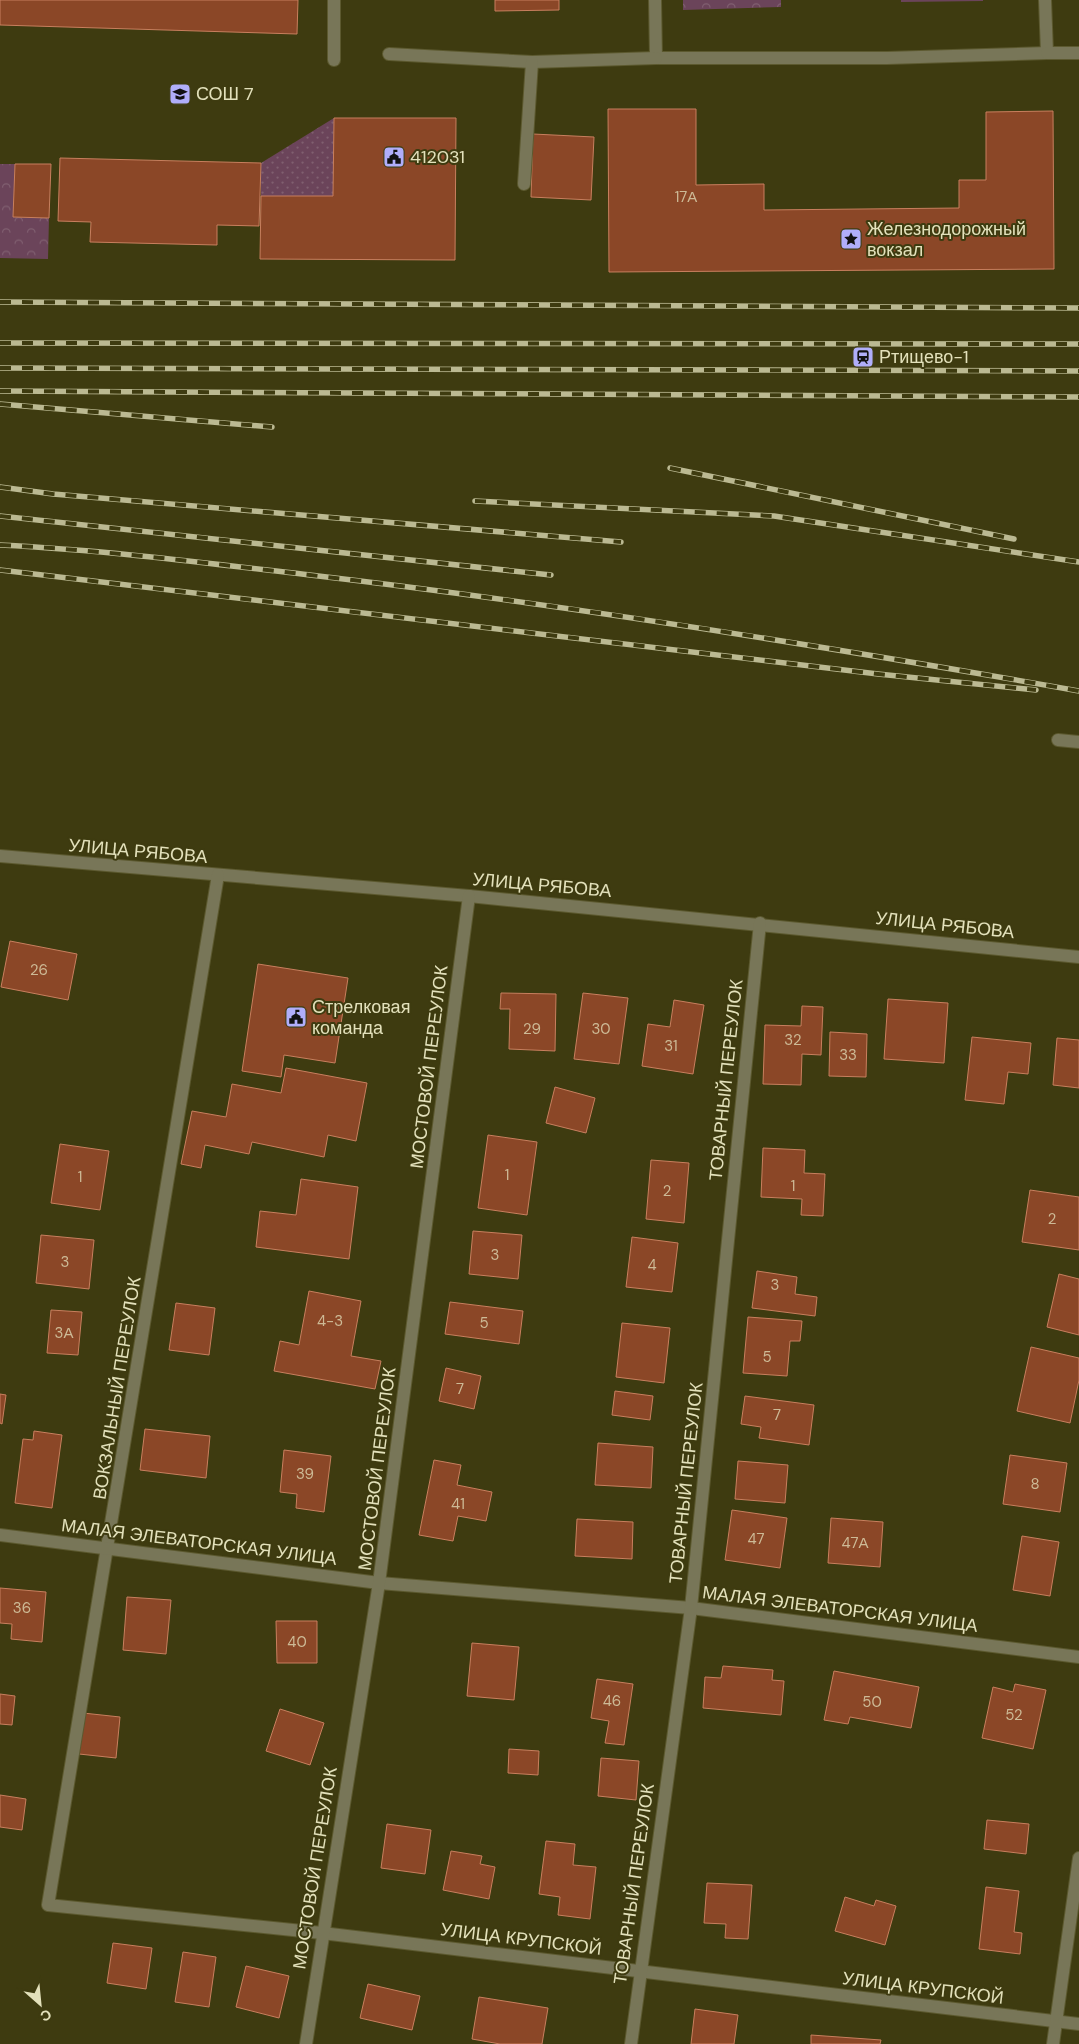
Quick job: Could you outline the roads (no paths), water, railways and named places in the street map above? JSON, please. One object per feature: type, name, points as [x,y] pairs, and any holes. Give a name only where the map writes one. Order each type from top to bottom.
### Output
[{"type":"street","points":[[334,0],[334,60]]},
{"type":"street","points":[[655,0],[656,58]]},
{"type":"street","points":[[1045,0],[1047,53]]},
{"type":"street","points":[[389,54],[532,62],[656,58],[868,59],[1079,53]]},
{"type":"street","points":[[524,184],[532,62]]},
{"type":"street","points":[[1058,740],[1079,742]]},
{"type":"street","name":"УЛИЦА РЯБОВА","points":[[0,856],[760,923],[1079,957]]},
{"type":"street","name":"ВОКЗАЛЬНЫЙ ПЕРЕУЛОК","points":[[48,1905],[109,1548],[218,875]]},
{"type":"street","name":"МОСТОВОЙ ПЕРЕУЛОК","points":[[306,2044],[322,1933],[379,1583],[469,896]]},
{"type":"street","name":"ТОВАРНЫЙ ПЕРЕУЛОК","points":[[631,2044],[639,1971],[691,1608],[760,923]]},
{"type":"street","name":"МАЛАЯ ЭЛЕВАТОРСКАЯ УЛИЦА","points":[[0,1535],[379,1583],[691,1608],[1079,1657]]},
{"type":"street","points":[[1052,2044],[1079,1858]]},
{"type":"street","name":"УЛИЦА КРУПСКОЙ","points":[[48,1905],[322,1933],[1079,2024]]},
{"type":"railway","points":[[0,302],[1079,308]]},
{"type":"railway","points":[[0,343],[1079,344]]},
{"type":"railway","points":[[0,368],[1079,371]]},
{"type":"railway","points":[[0,391],[1079,397]]},
{"type":"railway","points":[[0,404],[272,427]]},
{"type":"railway","points":[[670,468],[1014,539]]},
{"type":"railway","points":[[0,487],[53,494],[621,542]]},
{"type":"railway","points":[[475,501],[774,516],[1079,562]]},
{"type":"railway","points":[[0,516],[551,575]]},
{"type":"railway","points":[[0,545],[78,550],[194,562],[503,599],[792,642],[1079,691]]},
{"type":"railway","points":[[0,570],[878,674],[1036,690]]},
{"type":"place","name":"СОШ 7","points":[[180,94]]},
{"type":"place","name":"412031","points":[[394,157]]},
{"type":"place","name":"Железнодорожный вокзал","points":[[851,239]]},
{"type":"place","name":"Ртищево-1","points":[[863,357]]},
{"type":"place","name":"Стрелковая команда","points":[[296,1017]]}]
